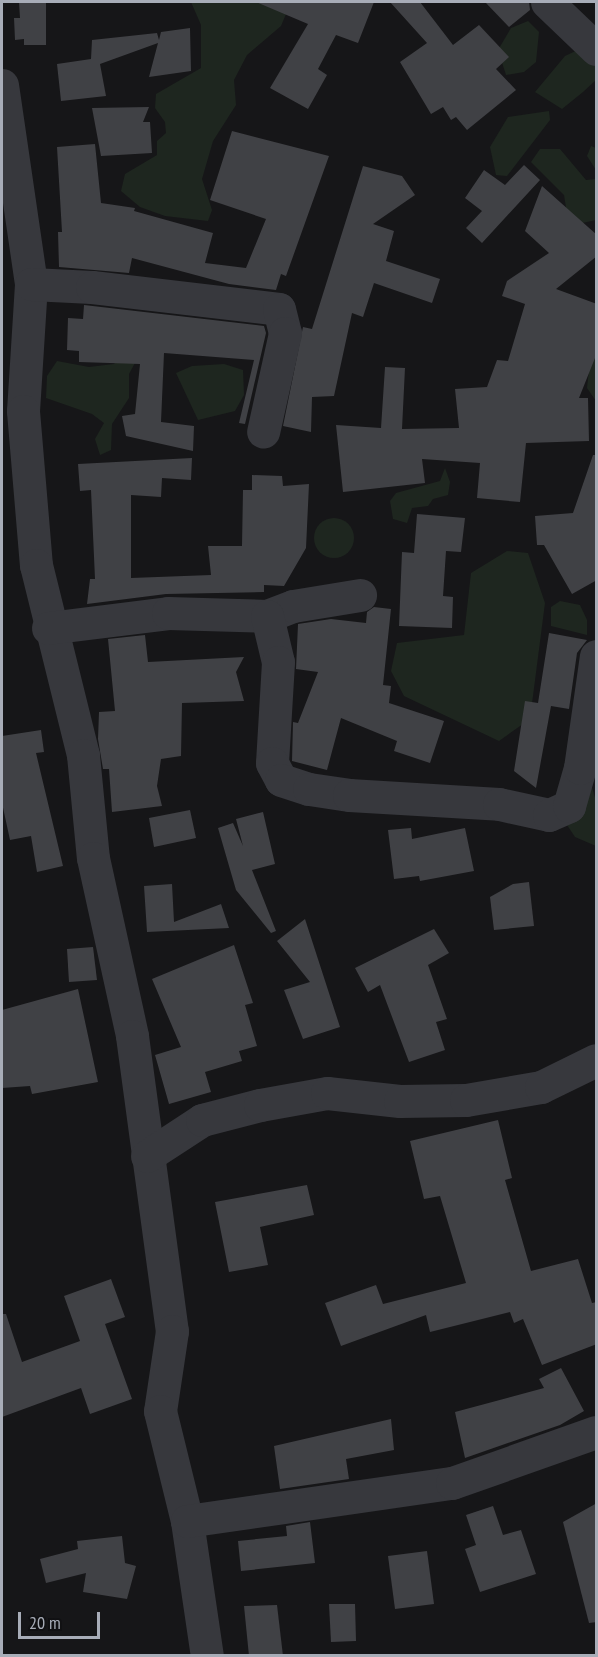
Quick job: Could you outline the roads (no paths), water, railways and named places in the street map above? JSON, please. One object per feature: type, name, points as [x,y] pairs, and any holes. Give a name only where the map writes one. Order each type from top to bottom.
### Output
[{"type":"street","points":[[547,2],[597,49]]},
{"type":"street","points":[[3,104],[31,284],[23,411],[36,565],[48,628],[60,660],[83,755],[93,858],[132,1036],[172,1331],[160,1412],[187,1521],[207,1656]]},
{"type":"street","points":[[31,284],[92,287],[279,309],[285,333],[263,432]]},
{"type":"street","points":[[48,628],[168,613],[267,616],[293,606],[360,595]]},
{"type":"street","points":[[267,616],[278,662],[272,763],[280,780],[309,789],[349,795],[499,804],[549,815],[569,806],[580,768],[597,656]]},
{"type":"street","points":[[147,1156],[202,1120],[260,1105],[327,1093],[400,1101],[466,1100],[541,1087],[597,1060]]},
{"type":"street","points":[[187,1521],[452,1483],[597,1432]]}]
